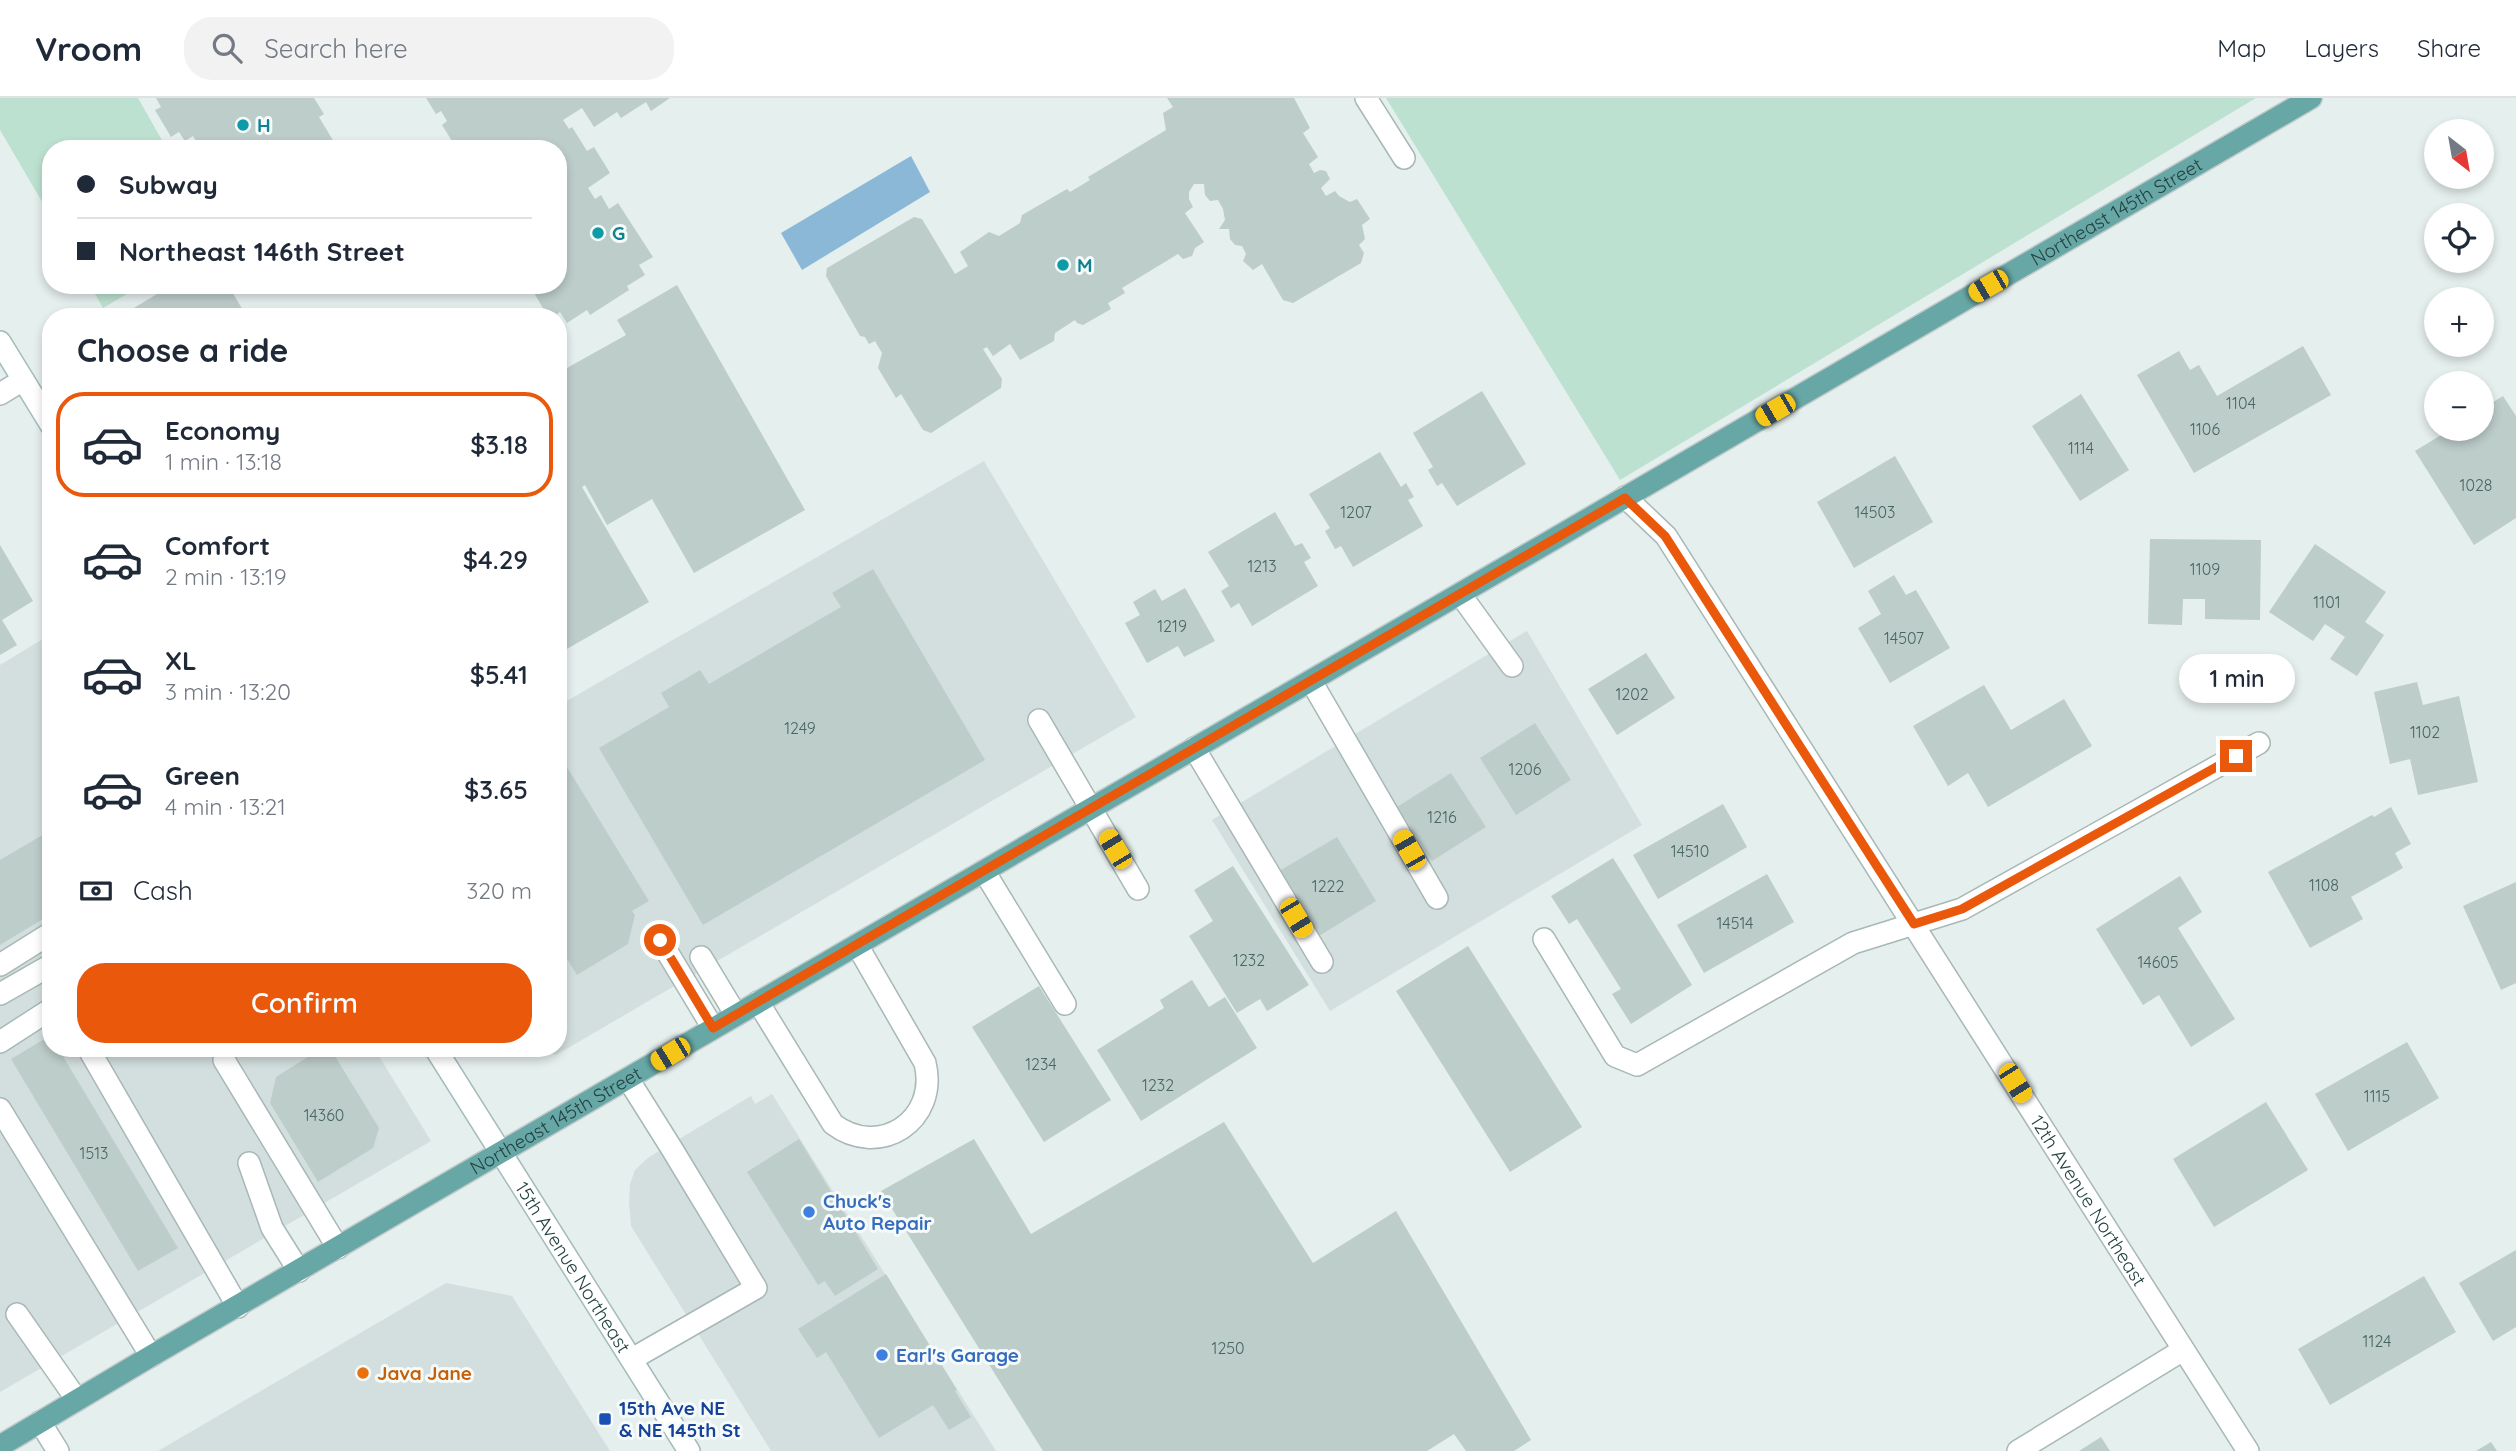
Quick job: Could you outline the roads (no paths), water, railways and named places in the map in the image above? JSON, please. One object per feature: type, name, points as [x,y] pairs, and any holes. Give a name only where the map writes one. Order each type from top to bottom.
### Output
[{"type":"main road","name":"Northeast 145th Street","points":[[0,1446],[150,1356],[2311,98]]},
{"type":"street","points":[[1366,98],[1404,158]]},
{"type":"street","points":[[0,342],[42,411]]},
{"type":"street","points":[[0,394],[23,380]]},
{"type":"street","name":"12th Avenue Northeast","points":[[1625,498],[1665,536],[2248,1451]]},
{"type":"street","points":[[1460,593],[1512,666]]},
{"type":"street","points":[[1311,681],[1437,898]]},
{"type":"street","points":[[1039,720],[1138,889]]},
{"type":"street","points":[[1544,939],[1615,1056],[1637,1065],[1853,943],[1962,909],[2259,743]]},
{"type":"street","points":[[1194,748],[1322,962]]},
{"type":"street","points":[[984,871],[1065,1004]]},
{"type":"street","points":[[0,965],[42,939]]},
{"type":"street","points":[[660,940],[713,1028]]},
{"type":"street","points":[[758,1002],[833,1124],[852,1136],[861,1138],[887,1134],[900,1127],[914,1118],[924,1105],[929,1078],[925,1063],[857,945]]},
{"type":"street","points":[[701,957],[736,1015]]},
{"type":"street","points":[[0,994],[42,970]]},
{"type":"street","points":[[0,1042],[42,1015]]},
{"type":"street","points":[[93,1057],[238,1307]]},
{"type":"street","name":"15th Avenue Northeast","points":[[441,1057],[689,1451]]},
{"type":"street","points":[[224,1060],[338,1248]]},
{"type":"street","points":[[628,1079],[755,1288],[632,1359]]},
{"type":"street","points":[[0,1109],[150,1356]]},
{"type":"street","points":[[249,1163],[272,1228],[299,1271]]},
{"type":"street","points":[[17,1314],[77,1400]]},
{"type":"street","points":[[2018,1451],[2183,1350]]},
{"type":"street","points":[[40,1422],[58,1451]]},
{"type":"water","points":[[911,156],[930,192],[802,270],[781,233]]},
{"type":"place","name":"H","points":[[243,125]]},
{"type":"place","name":"G","points":[[598,233]]},
{"type":"place","name":"M","points":[[1063,265]]},
{"type":"place","name":"Chuck's Auto Repair","points":[[809,1212]]},
{"type":"place","name":"Earl's Garage","points":[[882,1355]]},
{"type":"place","name":"Java Jane","points":[[363,1373]]},
{"type":"place","name":"15th Ave NE & NE 145th St","points":[[605,1419]]}]
